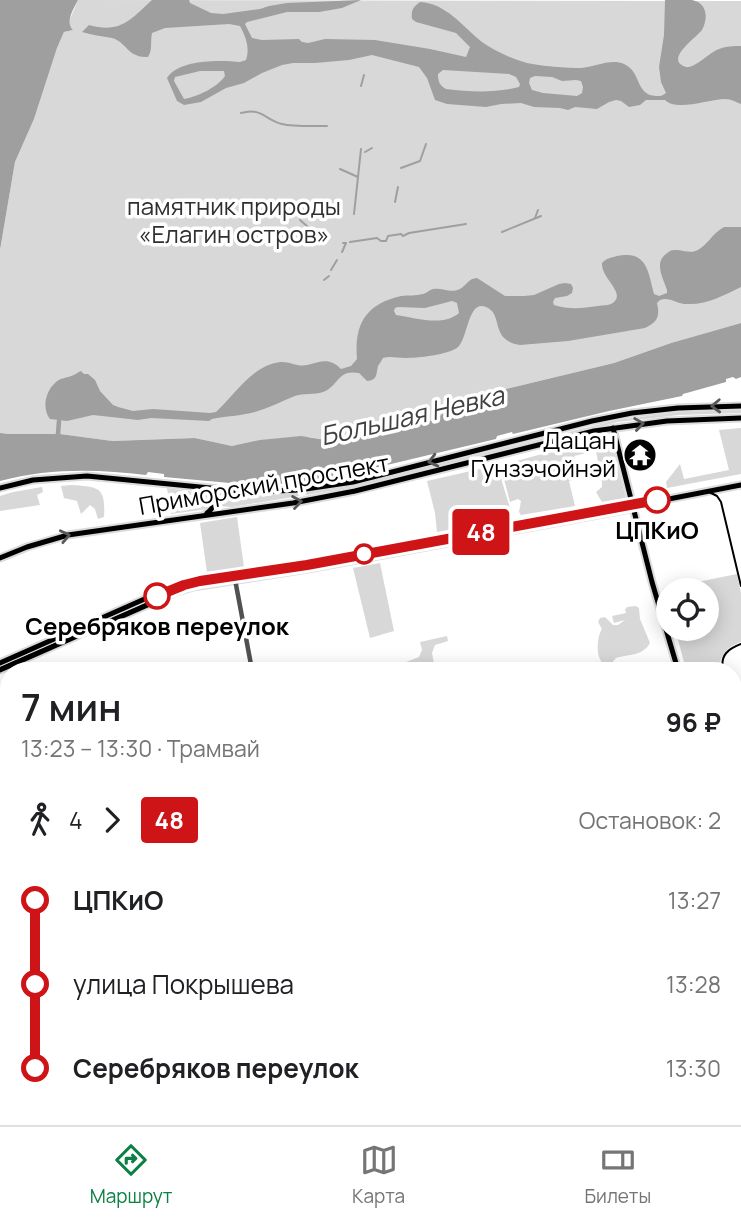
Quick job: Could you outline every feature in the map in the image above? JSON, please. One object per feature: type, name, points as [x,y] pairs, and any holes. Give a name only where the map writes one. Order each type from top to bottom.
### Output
[{"type":"main road","name":"Приморский проспект","points":[[0,488],[33,480],[87,476],[251,492],[299,490],[353,482],[610,418],[656,410],[741,405]]},
{"type":"main road","name":"Приморский проспект","points":[[0,558],[68,535],[293,503],[355,491],[613,428],[667,421],[741,418]]},
{"type":"main road","points":[[613,428],[676,662]]},
{"type":"main road","points":[[2,662],[180,584],[200,579],[235,578],[307,569],[630,509],[633,506],[741,485]]},
{"type":"main road","points":[[205,488],[215,501],[213,508],[206,514]]},
{"type":"main road","points":[[18,662],[177,592],[235,578]]},
{"type":"street","points":[[235,578],[251,662]]},
{"type":"green space","name":"памятник природы «Елагин остров»","points":[[78,0],[741,1],[741,323],[614,363],[464,399],[428,422],[379,435],[332,441],[309,437],[232,446],[195,438],[111,441],[60,434],[0,433],[0,250],[15,162],[34,119],[64,32],[73,30],[69,21]]},
{"type":"green space","points":[[741,410],[741,413],[679,415],[618,422],[355,487],[232,507],[217,506],[218,493],[286,494],[337,488],[617,420],[678,412]]},
{"type":"green space","points":[[741,428],[741,474],[667,488],[666,482],[680,464],[684,479],[729,470],[719,430]]},
{"type":"green space","points":[[605,437],[611,439],[626,498],[602,502],[596,492],[602,487],[602,483],[596,451],[574,456],[579,478],[569,481],[575,506],[521,515],[521,501],[518,499],[510,502],[502,465]]},
{"type":"green space","points":[[497,465],[513,518],[437,532],[427,481]]},
{"type":"green space","points":[[61,486],[88,486],[98,490],[102,494],[104,517],[98,519],[95,509],[90,505],[81,514],[77,501],[64,498]]},
{"type":"green space","points":[[42,487],[43,492],[37,495],[40,505],[0,511],[0,496]]},
{"type":"green space","points":[[167,488],[208,494],[213,501],[207,509],[171,514]]},
{"type":"green space","points":[[237,517],[244,567],[207,572],[200,523]]},
{"type":"green space","points":[[380,563],[394,631],[370,638],[353,568]]},
{"type":"green space","points":[[737,574],[741,593],[741,642],[728,649],[720,662],[684,662],[678,641],[719,641],[717,578]]},
{"type":"green space","points":[[627,607],[639,608],[640,619],[650,643],[640,652],[616,658],[613,662],[602,662],[598,642],[602,629],[598,622],[605,617],[613,625],[618,625],[625,620],[614,623],[612,616],[626,613]]},
{"type":"green space","points":[[447,636],[448,641],[435,645],[432,653],[434,662],[406,662],[419,657],[422,650],[420,642]]},
{"type":"shaded area","points":[[0,0],[78,0],[70,20],[73,30],[64,32],[34,119],[15,162],[0,250]]},
{"type":"shaded area","points":[[152,0],[189,0],[211,13],[223,14],[287,3],[361,0],[342,8],[319,12],[287,12],[245,24],[252,38],[262,40],[299,39],[308,43],[325,39],[375,40],[466,57],[470,47],[456,33],[412,19],[412,11],[420,2],[429,3],[446,11],[492,49],[510,57],[532,64],[568,68],[619,62],[634,72],[645,92],[662,96],[666,93],[659,67],[664,35],[665,0],[692,0],[704,8],[705,21],[702,30],[680,54],[680,64],[689,67],[719,49],[741,46],[741,104],[725,99],[685,105],[665,100],[646,100],[640,105],[629,107],[616,100],[597,109],[575,107],[568,110],[521,103],[486,107],[447,104],[435,100],[427,78],[419,67],[372,55],[349,60],[282,65],[244,83],[226,88],[201,102],[184,105],[177,101],[167,78],[181,67],[190,64],[246,60],[244,34],[240,26],[229,24],[165,28],[152,33],[148,57],[141,57],[117,40],[82,32],[89,25],[109,28],[125,23]],"holes":[[[443,70],[509,74],[516,77],[520,84],[519,87],[492,91],[446,89],[438,79],[438,74]],[[200,71],[224,71],[225,76],[207,91],[184,99],[174,81],[175,77]],[[535,76],[581,81],[582,93],[577,96],[532,90],[530,78]]]},
{"type":"shaded area","points":[[741,227],[741,287],[701,303],[660,300],[657,303],[657,318],[645,328],[568,341],[520,345],[504,338],[495,315],[486,307],[480,306],[472,314],[461,342],[454,350],[425,357],[383,358],[373,379],[367,381],[359,373],[346,373],[323,392],[295,396],[250,413],[209,421],[151,418],[138,420],[93,415],[67,421],[50,419],[46,410],[46,401],[52,387],[59,380],[81,371],[95,380],[100,391],[118,407],[133,411],[153,409],[216,412],[252,375],[270,365],[283,362],[303,365],[325,361],[341,369],[351,366],[357,359],[360,326],[371,310],[379,304],[401,296],[423,294],[433,289],[456,290],[477,278],[505,296],[534,295],[559,284],[571,284],[572,293],[555,298],[554,305],[576,308],[606,305],[614,302],[617,294],[602,263],[610,258],[627,255],[635,256],[644,264],[654,294],[659,296],[667,293],[660,271],[662,258],[672,250],[698,250],[720,229]],"holes":[[[452,301],[457,303],[459,313],[445,320],[396,315],[394,311],[398,307],[425,308]]]},
{"type":"shaded area","points":[[741,323],[741,377],[736,379],[726,379],[726,382],[682,396],[513,434],[512,432],[497,436],[496,439],[328,479],[252,485],[164,477],[164,474],[148,472],[146,475],[73,471],[0,481],[0,433],[60,434],[112,441],[195,438],[232,446],[301,436],[332,441],[379,435],[428,422],[464,399],[614,363]]},
{"type":"waterway","points":[[361,86],[364,75]]},
{"type":"waterway","points":[[241,113],[259,113],[287,125],[327,126]]},
{"type":"waterway","points":[[401,168],[420,161],[426,144]]},
{"type":"waterway","points":[[365,152],[372,148]]},
{"type":"waterway","points":[[354,214],[361,149]]},
{"type":"waterway","points":[[340,169],[358,177]]},
{"type":"waterway","points":[[395,202],[398,187]]},
{"type":"waterway","points":[[535,218],[538,210]]},
{"type":"waterway","points":[[288,213],[294,214]]},
{"type":"waterway","points":[[502,232],[541,216]]},
{"type":"waterway","points":[[300,220],[316,234]]},
{"type":"waterway","points":[[350,242],[377,238],[386,241],[388,236],[403,236],[466,224]]},
{"type":"waterway","points":[[342,252],[346,243],[343,243]]},
{"type":"waterway","points":[[331,270],[337,260]]},
{"type":"waterway","points":[[324,280],[329,276]]},
{"type":"waterway","points":[[58,434],[59,421]]},
{"type":"tram line","points":[[14,662],[193,585],[307,567],[741,486]]},
{"type":"tram line","points":[[709,492],[721,502],[741,586]]},
{"type":"tram line","name":"48","points":[[157,596],[200,581],[269,572],[657,500]]},
{"type":"tram line","points":[[723,662],[726,653],[741,644]]},
{"type":"place","name":"Дацан Гунзэчойнэй","points":[[640,455]]},
{"type":"place","name":"ЦПКиО","points":[[657,500]]},
{"type":"place","name":"Серебряков переулок","points":[[157,596]]},
{"type":"water label","name":"Большая Невка","points":[[412,416]]}]
